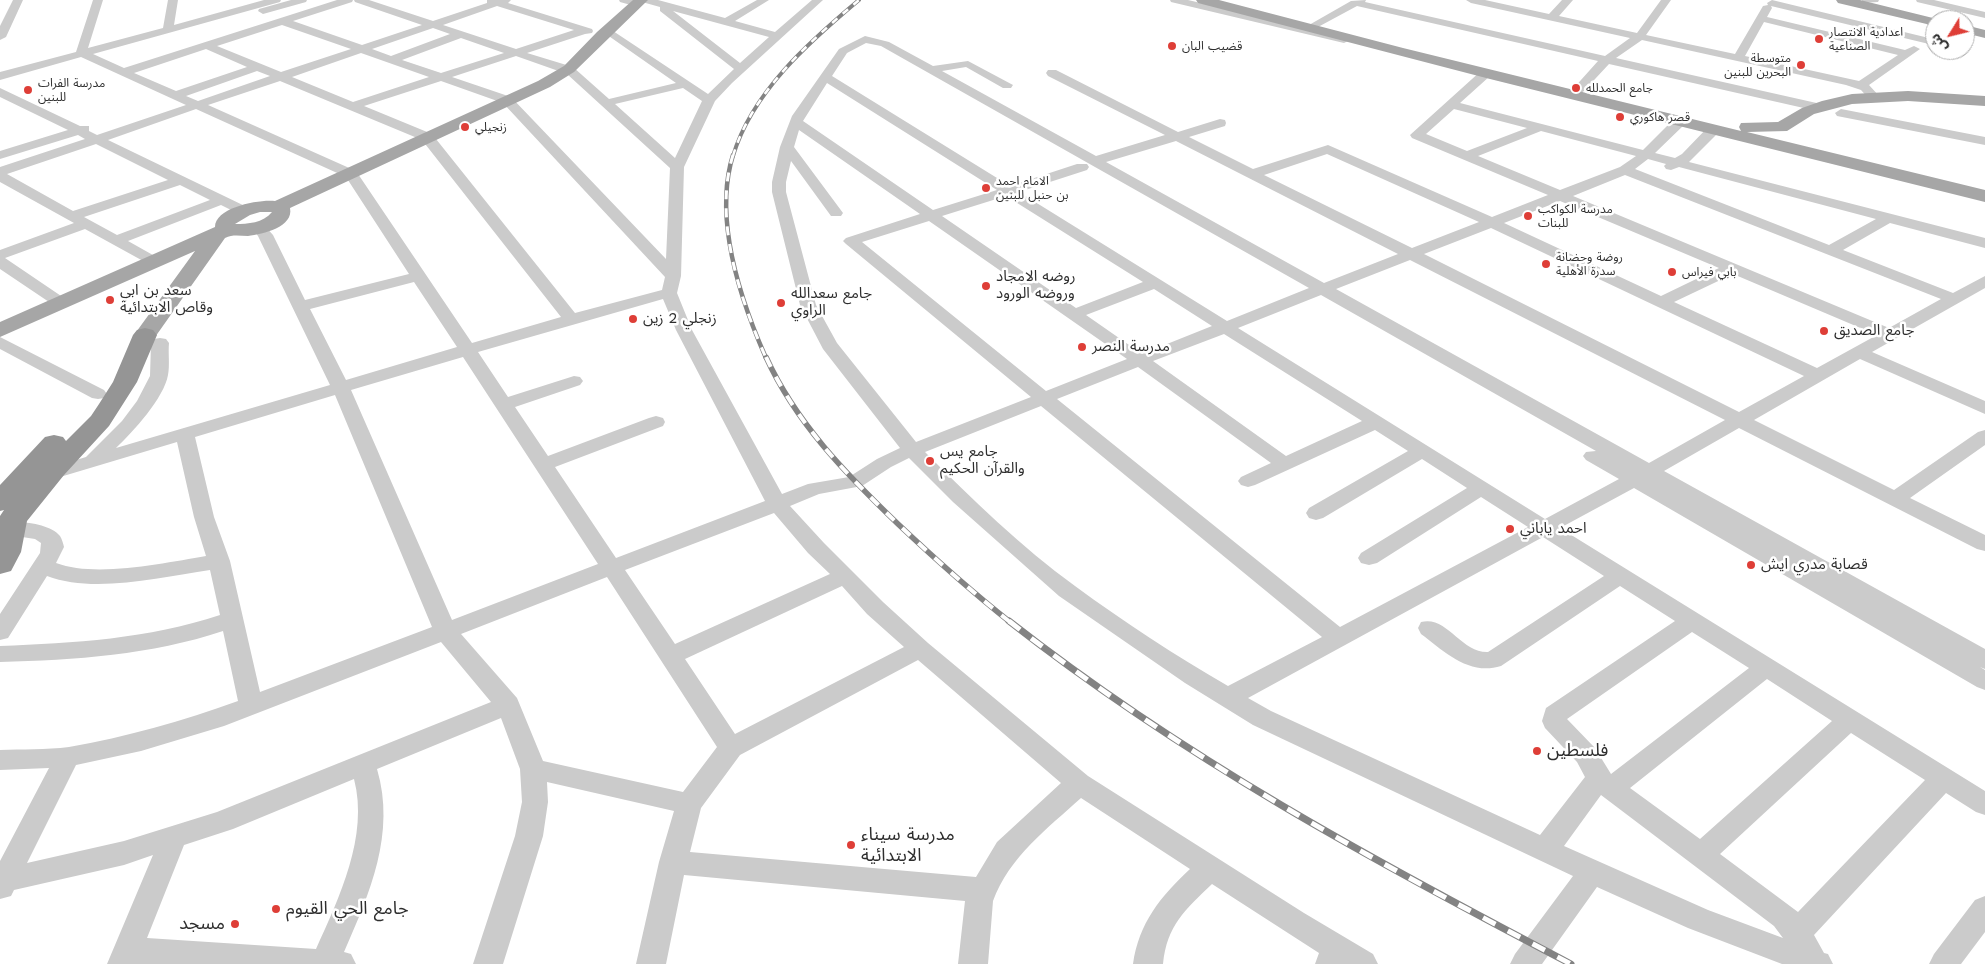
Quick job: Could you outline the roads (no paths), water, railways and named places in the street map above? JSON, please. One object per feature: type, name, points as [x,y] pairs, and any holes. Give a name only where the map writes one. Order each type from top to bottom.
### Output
[{"type":"highway","points":[[0,564],[10,545],[6,521],[73,424],[98,394],[152,339]]},
{"type":"highway","points":[[6,521],[100,421],[152,339]]},
{"type":"main road","points":[[1204,0],[1680,121],[1985,185]]},
{"type":"main road","points":[[1224,0],[1578,90],[1832,148]]},
{"type":"main road","points":[[1843,0],[1925,20]]},
{"type":"main road","points":[[1867,0],[1925,15]]},
{"type":"main road","points":[[152,339],[223,232],[225,223],[229,219],[244,211],[262,207],[278,207],[544,84],[568,70],[604,32],[641,1]]},
{"type":"main road","points":[[1739,126],[1755,128],[1781,127],[1799,115],[1817,107],[1874,97],[1985,107]]},
{"type":"main road","points":[[1985,100],[1914,100],[1869,106],[1841,113],[1820,121],[1808,132],[1818,143],[1985,196]]},
{"type":"main road","points":[[0,330],[223,232],[259,228],[280,217],[282,210],[278,207]]},
{"type":"street","points":[[87,55],[98,0]]},
{"type":"street","points":[[168,29],[173,0]]},
{"type":"street","points":[[87,55],[249,4],[276,0]]},
{"type":"street","points":[[0,76],[302,0]]},
{"type":"street","points":[[124,72],[348,0]]},
{"type":"street","points":[[360,0],[568,70],[677,167]]},
{"type":"street","points":[[726,22],[764,0]]},
{"type":"street","points":[[818,0],[709,100],[677,167],[671,284],[684,330],[777,504],[874,608],[1079,783],[1210,868],[1333,956],[1363,964]]},
{"type":"street","points":[[1175,0],[1348,41],[1403,52]]},
{"type":"street","points":[[1232,0],[1317,23],[1358,2],[1817,107]]},
{"type":"street","points":[[1471,0],[1861,85],[1867,88],[1874,97]]},
{"type":"street","points":[[1552,17],[1568,0]]},
{"type":"street","points":[[1578,90],[1606,60],[1639,37],[1666,0]]},
{"type":"street","points":[[1923,0],[1947,10]]},
{"type":"street","points":[[0,172],[433,25],[497,1],[586,30],[604,32],[709,100]]},
{"type":"street","points":[[641,1],[777,36]]},
{"type":"street","points":[[641,1],[741,69]]},
{"type":"street","points":[[0,7],[16,2]]},
{"type":"street","points":[[0,37],[16,2]]},
{"type":"street","points":[[678,9],[692,3]]},
{"type":"street","points":[[1738,59],[1767,7]]},
{"type":"street","points":[[1767,7],[1905,53]]},
{"type":"street","points":[[1767,7],[1929,41],[1905,53],[1861,85]]},
{"type":"street","points":[[282,21],[506,100],[671,284]]},
{"type":"street","points":[[353,106],[586,30]]},
{"type":"street","points":[[391,60],[460,34]]},
{"type":"street","points":[[1815,963],[1698,919],[1592,872],[1300,736],[1227,698],[1112,623],[1054,580],[992,528],[912,450],[829,344],[808,305],[779,192],[779,182],[795,121],[843,50],[864,39],[926,70],[1089,164],[1642,475],[1985,660]]},
{"type":"street","points":[[326,49],[344,43]]},
{"type":"street","points":[[207,46],[427,137],[571,319]]},
{"type":"street","points":[[87,55],[350,174],[731,748]]},
{"type":"street","points":[[926,70],[968,64],[1007,85]]},
{"type":"street","points":[[116,119],[257,67]]},
{"type":"street","points":[[1052,73],[1985,544]]},
{"type":"street","points":[[1486,73],[1417,135],[1889,334]]},
{"type":"street","points":[[824,76],[1985,804]]},
{"type":"street","points":[[606,103],[686,84]]},
{"type":"street","points":[[0,92],[244,211]]},
{"type":"street","points":[[1451,104],[1985,243]]},
{"type":"street","points":[[1841,113],[1985,141]]},
{"type":"street","points":[[795,121],[1075,314],[1285,464]]},
{"type":"street","points":[[0,760],[67,757],[160,736],[251,706],[777,504],[814,488],[856,482],[884,463],[912,450],[1628,169],[1680,121]]},
{"type":"street","points":[[1220,123],[851,241],[1043,400],[1338,638]]},
{"type":"street","points":[[0,155],[97,125]]},
{"type":"street","points":[[1466,156],[1541,127]]},
{"type":"street","points":[[1628,169],[1649,171],[1678,163],[1691,154],[1714,129]]},
{"type":"street","points":[[787,147],[836,213]]},
{"type":"street","points":[[1252,174],[1328,149],[1490,222],[1817,375]]},
{"type":"street","points":[[1628,169],[1952,298]]},
{"type":"street","points":[[0,176],[154,262]]},
{"type":"street","points":[[71,216],[181,180]]},
{"type":"street","points":[[116,241],[222,200]]},
{"type":"street","points":[[1831,250],[1890,217]]},
{"type":"street","points":[[0,255],[86,224]]},
{"type":"street","points":[[259,228],[265,235],[341,388],[445,631],[508,705],[533,769],[535,802],[529,836],[488,964]]},
{"type":"street","points":[[0,262],[60,303]]},
{"type":"street","points":[[1661,302],[1732,268]]},
{"type":"street","points":[[301,306],[418,276]]},
{"type":"street","points":[[1227,698],[1642,475],[1985,281]]},
{"type":"street","points":[[1075,314],[1156,283]]},
{"type":"street","points":[[50,474],[468,351],[571,319],[671,284]]},
{"type":"street","points":[[92,461],[129,425],[146,402],[159,376],[152,339]]},
{"type":"street","points":[[0,342],[98,394]]},
{"type":"street","points":[[1858,352],[1985,408]]},
{"type":"street","points":[[504,405],[574,381]]},
{"type":"street","points":[[543,465],[656,422]]},
{"type":"street","points":[[1248,481],[1376,422]]},
{"type":"street","points":[[184,434],[204,517],[219,561],[251,706]]},
{"type":"street","points":[[1894,499],[1985,436]]},
{"type":"street","points":[[1316,513],[1422,451]]},
{"type":"street","points":[[1642,475],[1985,681]]},
{"type":"street","points":[[1369,558],[1482,488]]},
{"type":"street","points":[[0,632],[44,567],[53,547],[51,538],[6,521]]},
{"type":"street","points":[[44,567],[60,573],[87,578],[148,572],[219,561]]},
{"type":"street","points":[[670,656],[845,576]]},
{"type":"street","points":[[1429,628],[1471,658],[1486,662],[1493,660],[1620,576]]},
{"type":"street","points":[[0,654],[48,653],[122,646],[200,632],[231,620]]},
{"type":"street","points":[[1691,621],[1555,715],[1554,721],[1590,758],[1604,784],[1784,917],[1797,933],[1815,963]]},
{"type":"street","points":[[651,964],[673,862],[689,804],[731,748],[920,649]]},
{"type":"street","points":[[1545,850],[1604,784],[1766,667]]},
{"type":"street","points":[[2,884],[82,864],[224,821],[508,705]]},
{"type":"street","points":[[1701,854],[1849,720]]},
{"type":"street","points":[[2,884],[67,757]]},
{"type":"street","points":[[174,837],[125,957],[333,963],[340,927],[358,876],[368,839],[371,800],[363,765]]},
{"type":"street","points":[[533,769],[689,804]]},
{"type":"street","points":[[1797,933],[1942,778]]},
{"type":"street","points":[[973,964],[979,901],[983,890],[1007,850],[1079,783]]},
{"type":"street","points":[[673,862],[983,890]]},
{"type":"street","points":[[1148,964],[1154,931],[1170,907],[1210,868]]},
{"type":"street","points":[[1525,964],[1592,872]]},
{"type":"street","points":[[1944,964],[1985,909]]},
{"type":"railway","points":[[733,156],[742,133],[754,111],[784,70],[821,33],[859,0]]},
{"type":"railway","points":[[733,155],[726,205],[732,258],[747,310],[766,358]]},
{"type":"railway","points":[[766,357],[792,404],[807,426],[841,467],[925,549],[1010,622]]},
{"type":"railway","points":[[1009,621],[1143,718],[1282,806],[1353,847],[1571,964]]},
{"type":"place","name":"اعدادية الانتصار الصناعية","points":[[1819,39]]},
{"type":"place","name":"قضيب البان","points":[[1172,46]]},
{"type":"place","name":"متوسطة البحرين للبنين","points":[[1801,65]]},
{"type":"place","name":"جامع الحمدلله","points":[[1576,88]]},
{"type":"place","name":"مدرسة الفرات للبنين","points":[[28,90]]},
{"type":"place","name":"قصر هاكوري","points":[[1620,117]]},
{"type":"place","name":"زنجيلي","points":[[465,127]]},
{"type":"place","name":"الامام احمد بن حنبل للبنين","points":[[986,188]]},
{"type":"place","name":"مدرسة الكواكب للبنات","points":[[1528,216]]},
{"type":"place","name":"روضة وحضانة سدرة الأهلية","points":[[1546,264]]},
{"type":"place","name":"بابي فيراس","points":[[1672,272]]},
{"type":"place","name":"روضه الامجاد وروضه الورود","points":[[986,286]]},
{"type":"place","name":"سعد بن ابي وقاص الابتدائية","points":[[110,300]]},
{"type":"place","name":"جامع سعدالله الراوي","points":[[781,303]]},
{"type":"place","name":"زنجلي 2 زين","points":[[633,319]]},
{"type":"place","name":"جامع الصديق","points":[[1824,331]]},
{"type":"place","name":"مدرسة النصر","points":[[1082,347]]},
{"type":"place","name":"جامع يس والقرآن الحكيم","points":[[930,461]]},
{"type":"place","name":"احمد ياباني","points":[[1510,529]]},
{"type":"place","name":"قصابة مدري ايش","points":[[1751,565]]},
{"type":"place","name":"فلسطين","points":[[1537,751]]},
{"type":"place","name":"مدرسة سيناء الابتدائية","points":[[851,845]]},
{"type":"place","name":"جامع الحي القيوم","points":[[276,909]]},
{"type":"place","name":"مسجد","points":[[235,924]]}]
